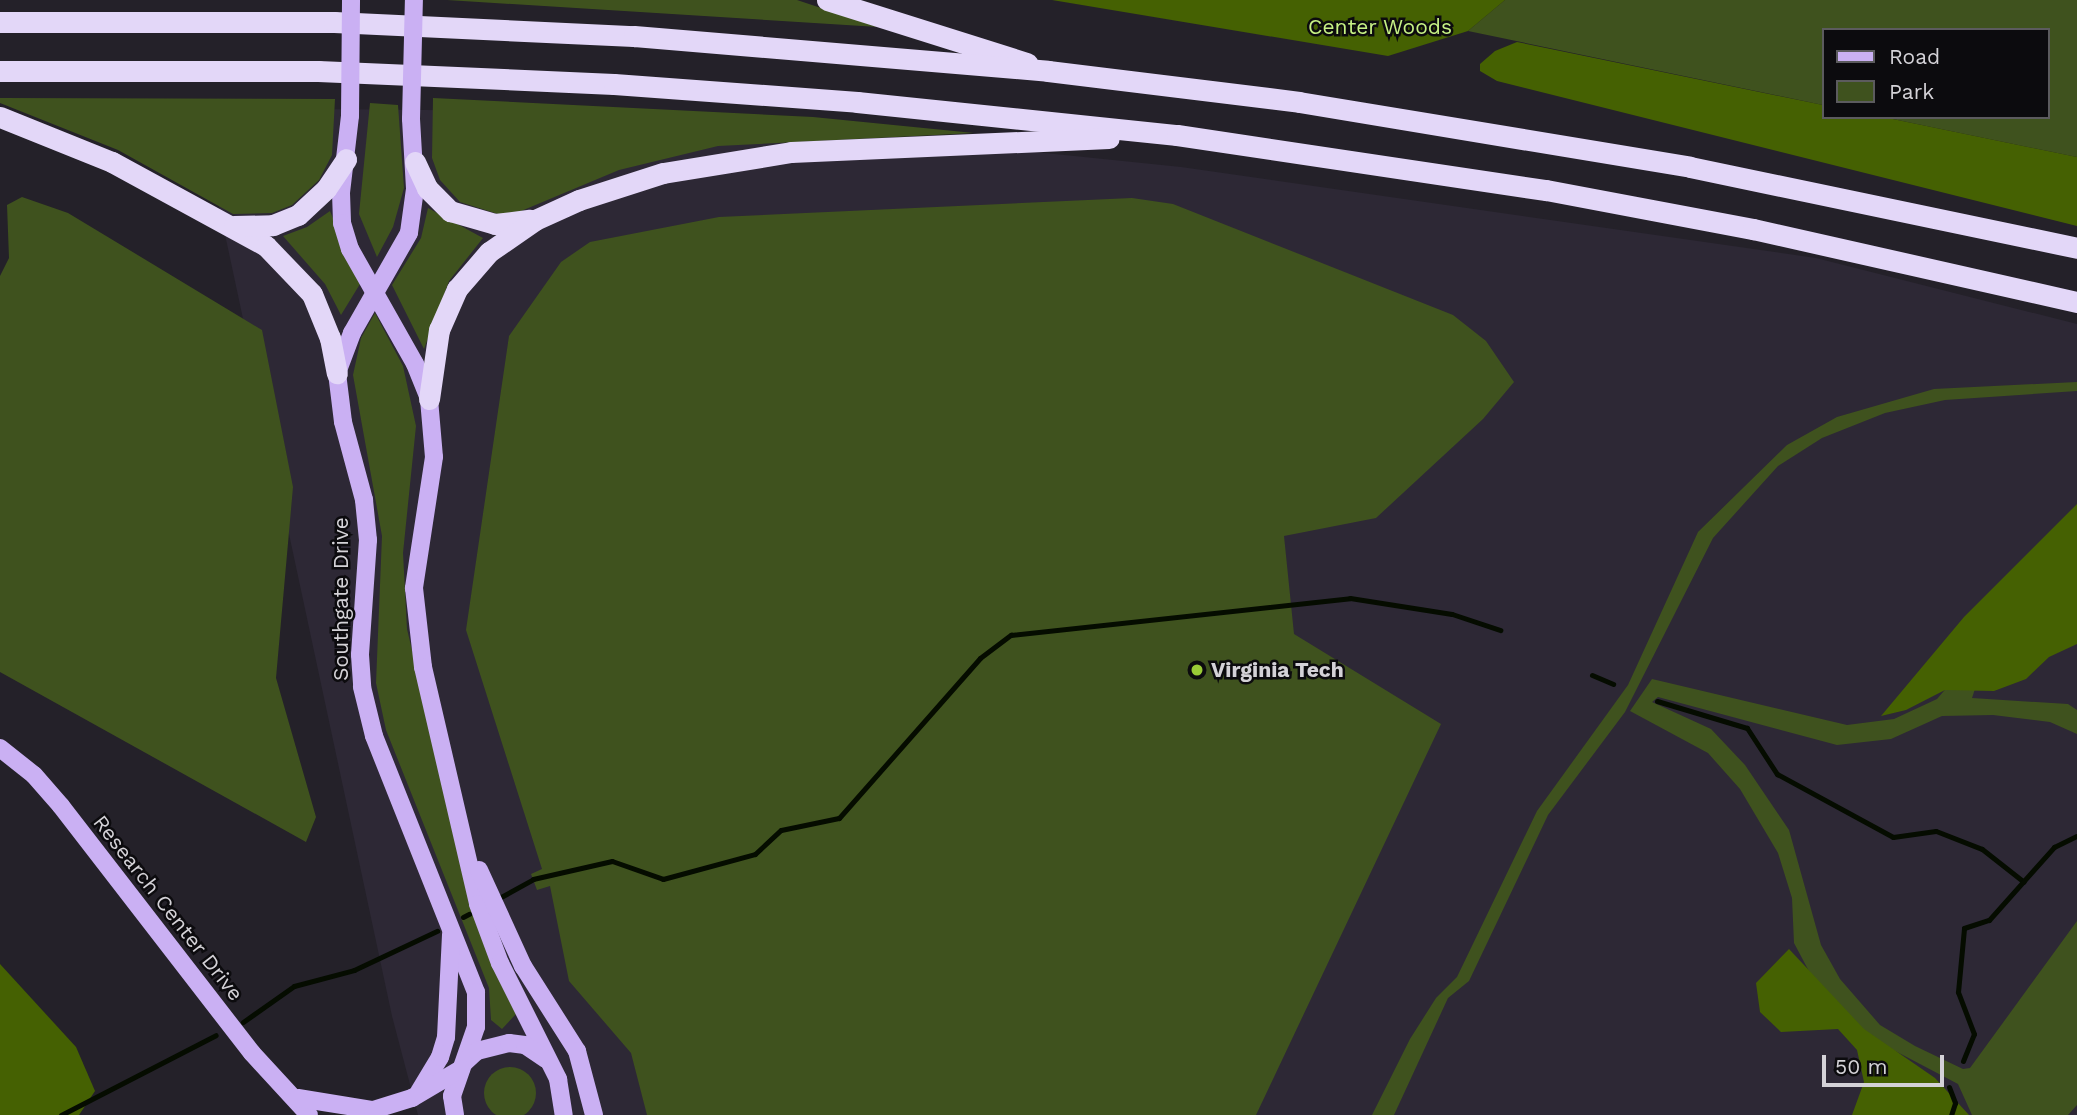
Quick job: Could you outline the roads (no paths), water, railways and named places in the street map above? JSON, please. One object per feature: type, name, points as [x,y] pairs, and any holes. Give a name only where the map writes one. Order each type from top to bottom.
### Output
[{"type":"highway","points":[[827,0],[994,50],[1048,71]]},
{"type":"highway","points":[[0,22],[334,22],[579,34],[1048,71],[1299,102],[1690,167],[2077,248]]},
{"type":"highway","points":[[0,71],[318,71],[614,84],[858,102],[1177,135],[1546,190],[1753,229],[2077,302]]},
{"type":"highway","points":[[0,117],[113,162],[266,246],[298,276],[322,314],[337,373]]},
{"type":"highway","points":[[429,399],[439,330],[457,289],[489,252],[535,220],[625,184],[722,161],[791,152],[1177,135]]},
{"type":"highway","points":[[228,226],[273,225],[298,215],[326,189],[346,159]]},
{"type":"highway","points":[[415,162],[437,201],[464,219],[495,225],[535,220]]},
{"type":"main road","points":[[351,0],[350,116],[342,223],[350,249],[415,364],[429,399],[434,457],[417,557],[416,626],[478,904],[500,963],[551,1065],[562,1111]]},
{"type":"main road","points":[[337,373],[373,293],[409,233],[415,162],[411,119],[414,0]]},
{"type":"main road","name":"Southgate Drive","points":[[337,373],[343,422],[364,500],[368,540],[362,687],[374,736],[477,992],[476,1027],[452,1096],[455,1115]]},
{"type":"main road","name":"Research Center Drive","points":[[0,748],[34,775],[61,806],[252,1053],[298,1098],[309,1115]]},
{"type":"main road","points":[[457,815],[523,966],[578,1051],[594,1115]]},
{"type":"main road","points":[[418,1094],[440,1057],[447,1028],[451,927]]},
{"type":"main road","points":[[298,1098],[373,1110],[418,1094],[492,1045],[509,1043],[532,1049],[551,1065]]},
{"type":"waterway","points":[[501,897],[533,879],[612,861],[663,879],[755,854],[781,830],[839,818],[980,658],[1011,635],[1350,598],[1452,614],[1500,630]]},
{"type":"waterway","points":[[1592,675],[1613,684]]},
{"type":"waterway","points":[[1657,701],[1747,728],[1777,774],[1893,837],[1936,831],[1982,849],[2024,882]]},
{"type":"waterway","points":[[1963,1061],[1974,1034],[1958,992],[1964,928],[1989,920],[2054,847],[2077,836]]},
{"type":"waterway","points":[[463,917],[469,914]]},
{"type":"waterway","points":[[243,1022],[294,986],[354,970],[437,931]]},
{"type":"waterway","points":[[61,1115],[216,1035]]},
{"type":"waterway","points":[[1949,1087],[1955,1103],[1951,1115]]},
{"type":"place","name":"Virginia Tech","points":[[1197,670]]},
{"type":"park label","name":"Center Woods","points":[[1380,27]]}]
